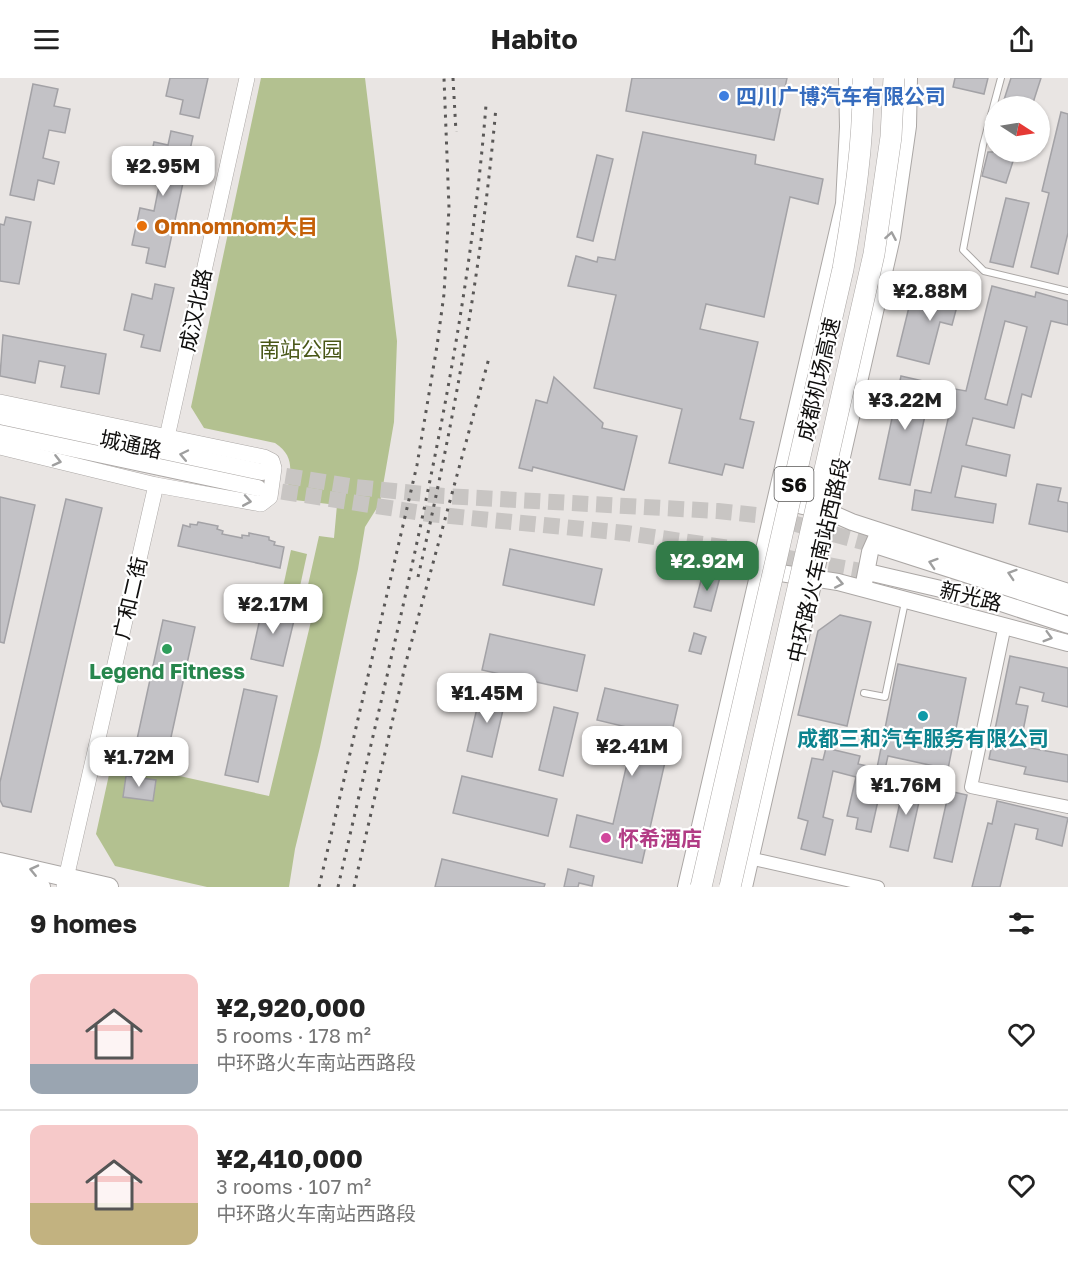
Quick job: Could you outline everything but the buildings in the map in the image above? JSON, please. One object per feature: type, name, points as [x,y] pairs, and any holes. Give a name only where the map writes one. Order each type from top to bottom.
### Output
[{"type":"highway","name":"成都机场高速","points":[[701,887],[843,269],[858,187],[864,115],[863,78]]},
{"type":"highway","name":"成都机场高速","points":[[730,887],[874,254],[891,137],[894,78]]},
{"type":"main road","points":[[687,887],[844,204],[849,127],[848,78]]},
{"type":"main road","name":"中环路火车南站西路段","points":[[907,126],[908,78]]},
{"type":"main road","name":"中环路火车南站西路段","points":[[743,887],[891,237],[907,126],[917,78]]},
{"type":"main road","name":"城通路","points":[[0,416],[260,480],[0,433]]},
{"type":"main road","points":[[776,500],[829,512],[879,538],[1068,608]]},
{"type":"main road","points":[[864,590],[874,538],[879,538],[1068,592]]},
{"type":"main road","points":[[760,570],[813,580],[838,582],[864,590],[906,598],[1068,643]]},
{"type":"main road","name":"新光路","points":[[872,573],[990,600],[1068,625]]},
{"type":"main road","points":[[0,862],[65,882],[109,887]]},
{"type":"main road","points":[[0,878],[41,887]]},
{"type":"street","name":"成汉北路","points":[[167,437],[247,78]]},
{"type":"street","points":[[0,402],[264,457],[272,461],[274,468],[270,497],[261,504],[156,485],[0,447]]},
{"type":"street","name":"广和二街","points":[[65,882],[156,485]]},
{"type":"street","points":[[1005,625],[970,787],[1068,807]]},
{"type":"street","points":[[749,858],[878,887]]},
{"type":"lane","points":[[1001,78],[982,146],[963,250],[984,271],[1068,291]]},
{"type":"lane","points":[[864,693],[885,697],[906,598]]},
{"type":"green space","name":"南站公园","points":[[261,78],[365,78],[397,341],[394,422],[380,503],[365,527],[320,747],[295,849],[289,887],[207,887],[115,866],[96,834],[112,761],[269,796],[319,588],[308,585],[319,536],[334,538],[337,505],[286,499],[290,468],[287,455],[282,449],[275,443],[204,428],[191,407]]},
{"type":"green space","points":[[291,550],[307,554],[299,591],[283,587]]},
{"type":"tunnel","points":[[262,472],[355,487],[444,496],[718,511],[766,516],[878,546]]},
{"type":"tunnel","points":[[258,488],[429,514],[626,533],[744,550],[872,573]]},
{"type":"railway","points":[[319,887],[417,465],[437,346],[444,294],[449,208],[444,78]]},
{"type":"railway","points":[[453,78],[456,132]]},
{"type":"railway","points":[[338,887],[405,596],[446,401],[476,204],[486,105]]},
{"type":"railway","points":[[418,577],[455,402],[475,284],[496,107]]},
{"type":"railway","points":[[354,887],[406,662],[489,358]]},
{"type":"place","name":"四川广博汽车有限公司","points":[[724,96]]},
{"type":"place","name":"Omnomnom大目","points":[[142,226]]},
{"type":"place","name":"Legend Fitness","points":[[167,649]]},
{"type":"place","name":"成都三和汽车服务有限公司","points":[[923,716]]},
{"type":"place","name":"怀希酒店","points":[[606,838]]}]
